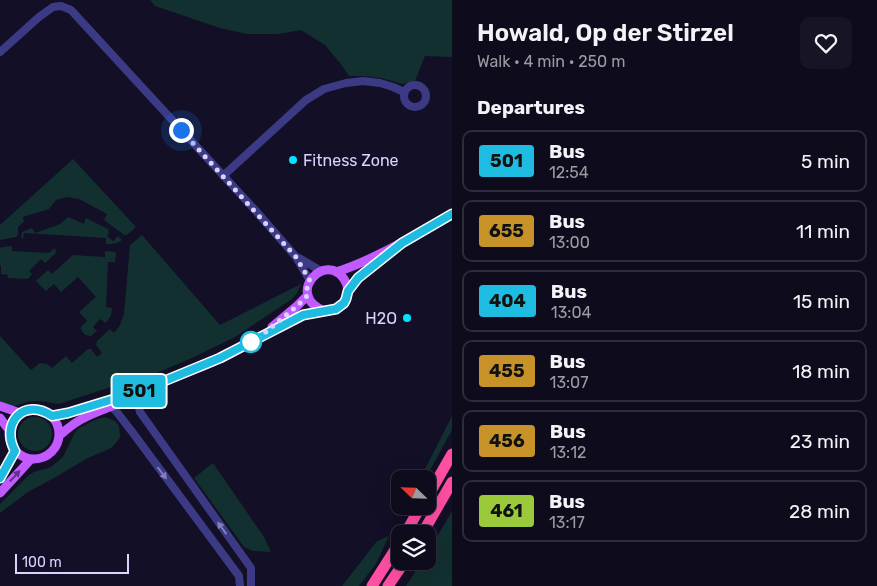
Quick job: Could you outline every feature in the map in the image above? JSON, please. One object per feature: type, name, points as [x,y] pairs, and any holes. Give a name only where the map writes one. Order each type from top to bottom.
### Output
[{"type":"highway","points":[[436,482],[452,454]]},
{"type":"highway","points":[[427,525],[452,482]]},
{"type":"highway","points":[[372,586],[391,556]]},
{"type":"highway","points":[[388,586],[399,570]]},
{"type":"highway","points":[[392,586],[401,570]]},
{"type":"main road","points":[[336,272],[352,267],[402,243],[452,214]]},
{"type":"main road","points":[[348,291],[358,278],[402,243]]},
{"type":"main road","points":[[52,416],[68,413],[145,389],[220,358],[303,315],[330,311],[340,306],[346,299],[347,285],[336,272],[328,270],[314,275],[307,288],[311,302],[316,308],[324,311]]},
{"type":"main road","points":[[256,340],[308,295]]},
{"type":"main road","points":[[60,435],[84,418],[111,407],[145,389]]},
{"type":"main road","points":[[0,406],[20,413]]},
{"type":"main road","points":[[36,409],[45,411],[52,416],[59,428],[60,435],[54,451],[39,459],[31,459],[15,451],[9,438],[9,430],[20,413],[36,409]]},
{"type":"main road","points":[[0,418],[9,430]]},
{"type":"main road","points":[[0,478],[15,451]]},
{"type":"main road","points":[[0,493],[31,459]]},
{"type":"street","points":[[0,52],[39,16],[53,7],[61,6],[71,10],[296,257],[310,281]]},
{"type":"street","points":[[223,176],[306,100],[324,89],[363,81],[380,83],[404,92]]},
{"type":"street","points":[[296,257],[321,271]]},
{"type":"street","points":[[145,389],[139,406],[140,412],[251,568],[251,586]]},
{"type":"street","points":[[111,407],[116,411],[239,576],[240,586]]},
{"type":"street","points":[[133,434],[148,424]]},
{"type":"street","points":[[143,447],[157,437]]},
{"type":"street","points":[[186,506],[200,497]]},
{"type":"street","points":[[239,576],[251,568]]},
{"type":"green space","points":[[150,0],[452,0],[452,57],[425,56],[415,81],[403,84],[381,78],[349,76],[325,45],[301,30],[278,34],[247,34],[220,28],[155,6]]},
{"type":"green space","points":[[73,159],[136,227],[127,235],[124,235],[104,220],[107,214],[79,199],[67,197],[56,200],[49,209],[23,217],[24,222],[18,227],[16,237],[0,240],[0,225]]},
{"type":"green space","points":[[68,217],[84,224],[86,218],[108,229],[109,233],[107,236],[113,241],[118,236],[122,240],[106,244],[106,238],[24,233],[23,239],[21,238],[22,232],[32,228],[35,233],[60,224]]},
{"type":"green space","points":[[142,235],[220,325],[301,284],[292,299],[235,337],[147,377],[132,380],[59,404],[30,401],[10,406],[0,401],[0,336],[31,370],[40,363],[47,364],[52,368],[66,356],[72,363],[88,349],[91,349],[97,357],[102,353],[96,345],[97,341],[110,329],[114,333],[120,325],[124,314],[130,245]]},
{"type":"green space","points":[[12,246],[12,251],[49,253],[55,248],[56,253],[45,263],[41,259],[29,271],[32,274],[28,279],[8,278],[8,275],[1,274],[0,248]]},
{"type":"green space","points":[[105,251],[116,252],[115,262],[108,262],[106,307],[112,308],[111,315],[106,323],[100,319],[93,327],[97,331],[91,336],[85,335],[80,328],[87,321],[79,312],[96,297],[78,277],[61,292],[54,284],[46,291],[36,281],[48,270],[52,274],[73,255],[105,257]]},
{"type":"green space","points":[[452,416],[452,430],[430,470],[425,470]]},
{"type":"green space","points":[[35,417],[47,422],[52,434],[47,446],[35,451],[23,446],[18,434],[23,422]]},
{"type":"green space","points":[[105,417],[115,421],[119,426],[120,437],[111,448],[88,458],[28,492],[0,513],[0,504],[29,475],[51,467],[63,457],[79,428]]},
{"type":"green space","points":[[213,463],[264,537],[271,552],[253,551],[244,547],[194,478]]},
{"type":"green space","points":[[452,511],[452,586],[406,586],[416,570],[436,570],[436,538]]},
{"type":"green space","points":[[389,536],[376,564],[359,586],[342,586],[377,541]]},
{"type":"bus line","name":"501","points":[[0,478],[15,451],[11,445],[9,430],[11,424],[20,413],[36,409],[45,411],[52,416],[140,391],[203,366],[303,315],[336,309],[344,303],[348,291],[358,278],[402,243],[452,214]]},
{"type":"place","name":"Fitness Zone","points":[[293,160]]},
{"type":"place","name":"H2O","points":[[407,318]]},
{"type":"route","points":[[181,130],[296,257],[310,281],[307,288],[308,295],[256,340],[251,342]]}]
